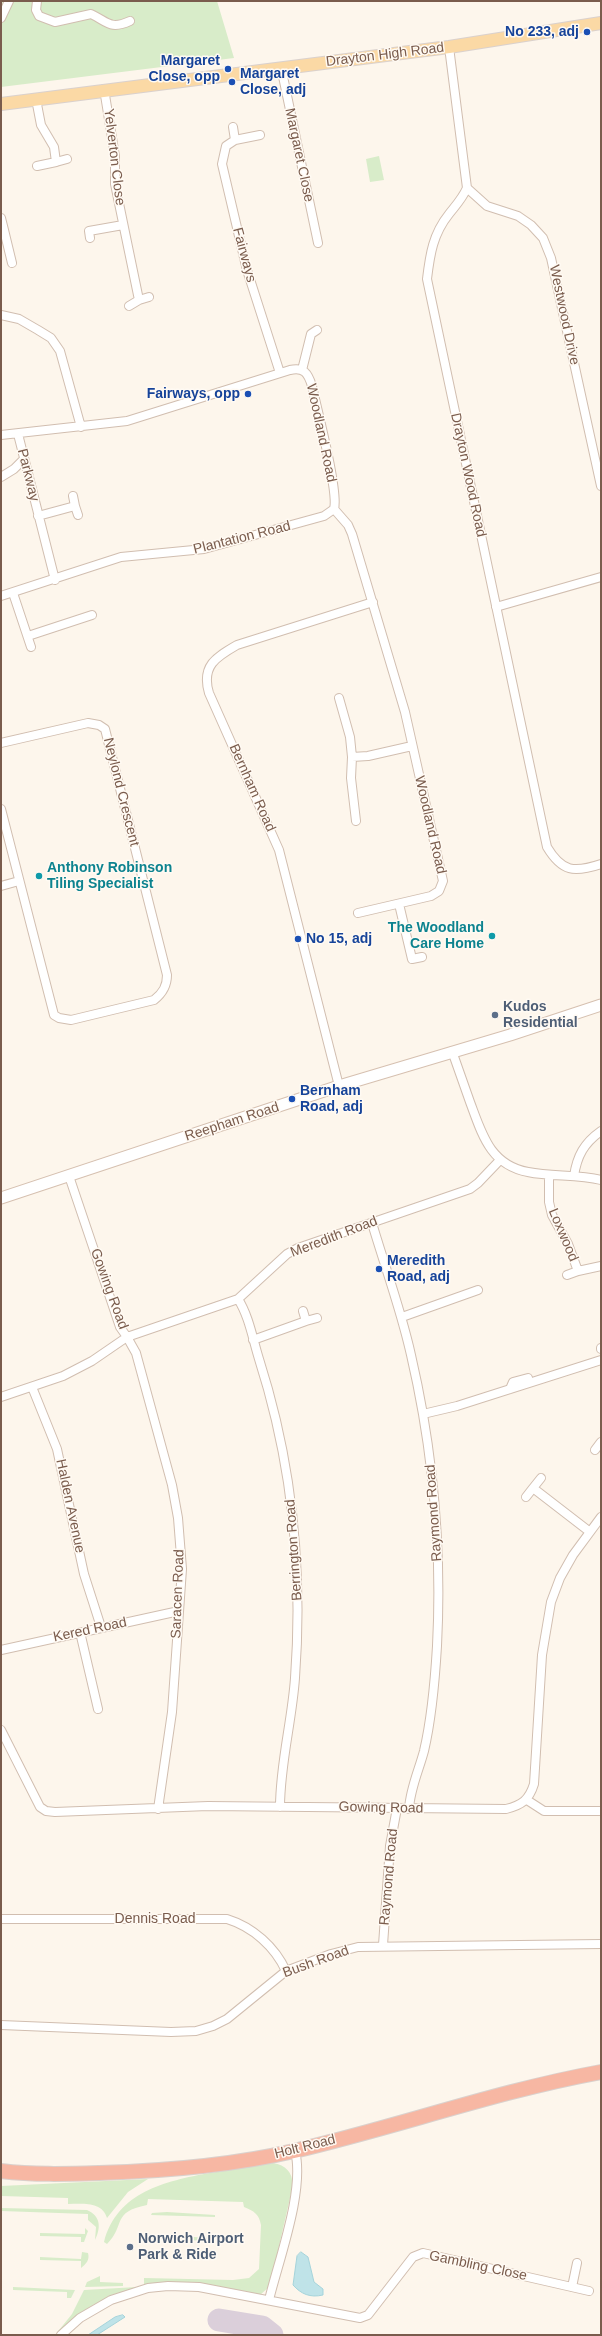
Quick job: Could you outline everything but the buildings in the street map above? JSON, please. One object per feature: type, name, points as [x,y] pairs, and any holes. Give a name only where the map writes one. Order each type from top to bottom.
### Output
[{"type":"highway","name":"Holt Road","points":[[1,2171],[60,2174],[144,2172],[243,2162],[295,2151],[506,2093],[601,2072]]},
{"type":"main road","name":"Drayton High Road","points":[[1,104],[104,89],[212,78],[281,67],[449,47],[601,23]]},
{"type":"street","points":[[1,18],[9,1]]},
{"type":"street","points":[[37,1],[36,10],[39,16],[55,22],[91,14],[106,24],[114,26],[130,21]]},
{"type":"street","points":[[449,47],[467,188]]},
{"type":"street","name":"Margaret Close","points":[[281,67],[318,243]]},
{"type":"street","name":"Yelverton Close","points":[[104,89],[115,156],[115,184],[139,300]]},
{"type":"street","points":[[36,99],[41,126],[54,147],[56,162]]},
{"type":"street","points":[[233,127],[235,140],[260,135]]},
{"type":"street","name":"Fairways","points":[[235,140],[226,146],[222,164],[247,270],[280,373]]},
{"type":"street","points":[[37,166],[67,159]]},
{"type":"street","name":"Westwood Drive","points":[[467,188],[487,206],[518,216],[531,225],[543,238],[551,258],[601,486]]},
{"type":"street","name":"Drayton Wood Road","points":[[467,188],[460,203],[449,214],[430,250],[427,279],[547,847],[556,863],[574,869],[601,864]]},
{"type":"street","points":[[1,218],[2,230],[12,263]]},
{"type":"street","name":"Yelverton Close","points":[[89,231],[123,225]]},
{"type":"street","points":[[129,306],[139,300],[149,297]]},
{"type":"street","points":[[1,315],[19,319],[51,338],[60,351],[81,427]]},
{"type":"street","points":[[302,370],[311,334],[317,330]]},
{"type":"street","name":"Woodland Road","points":[[1,435],[127,421],[280,373],[302,370],[309,376],[335,496],[334,509],[348,525],[352,534],[373,602],[405,712],[443,880],[439,891],[431,896],[358,913]]},
{"type":"street","name":"Parkway","points":[[18,434],[55,580]]},
{"type":"street","points":[[1,477],[14,469],[24,459]]},
{"type":"street","points":[[73,496],[78,515]]},
{"type":"street","name":"Parkway","points":[[38,516],[75,506]]},
{"type":"street","name":"Plantation Road","points":[[1,596],[55,580],[121,557],[204,549],[324,516],[334,509]]},
{"type":"street","points":[[496,606],[601,577]]},
{"type":"street","points":[[14,593],[31,647]]},
{"type":"street","name":"Bernham Road","points":[[338,1086],[279,850],[209,693],[205,680],[209,667],[222,654],[237,645],[373,602]]},
{"type":"street","points":[[28,636],[92,615]]},
{"type":"street","points":[[339,698],[350,737],[352,757],[351,778],[356,821]]},
{"type":"street","name":"Neylond Crescent","points":[[1,743],[88,723],[99,725],[105,730],[167,975],[167,984],[159,996],[154,1000],[71,1020],[59,1018],[54,1015],[1,809]]},
{"type":"street","points":[[352,757],[368,756],[412,746]]},
{"type":"street","points":[[1,886],[19,881]]},
{"type":"street","points":[[399,904],[412,959],[422,957]]},
{"type":"street","name":"Reepham Road","points":[[1,1198],[338,1086],[452,1050],[510,1035],[601,1005]]},
{"type":"street","points":[[452,1050],[480,1132],[487,1146],[500,1160],[510,1167],[526,1172],[601,1180]]},
{"type":"street","points":[[574,1176],[580,1152],[591,1138],[601,1131]]},
{"type":"street","name":"Meredith Road","points":[[127,1337],[238,1299],[292,1251],[470,1189],[478,1183],[500,1160]]},
{"type":"street","name":"Loxwood","points":[[549,1175],[549,1202],[552,1215],[568,1244],[578,1271]]},
{"type":"street","name":"Gowing Road","points":[[1,1397],[69,1373],[127,1337],[120,1326],[68,1176]]},
{"type":"street","name":"Raymond Road","points":[[372,1222],[402,1317],[423,1414],[433,1489],[438,1611],[437,1647],[424,1750],[409,1799],[409,1809]]},
{"type":"street","name":"Loxwood","points":[[567,1275],[601,1266]]},
{"type":"street","points":[[402,1317],[478,1290]]},
{"type":"street","name":"Berrington Road","points":[[238,1299],[253,1340],[274,1407],[292,1507],[299,1613],[295,1680],[280,1785],[280,1807]]},
{"type":"street","points":[[303,1310],[306,1321]]},
{"type":"street","points":[[253,1340],[317,1318]]},
{"type":"street","name":"Saracen Road","points":[[127,1337],[136,1353],[172,1485],[178,1518],[182,1569],[172,1712],[158,1809]]},
{"type":"street","points":[[423,1414],[510,1389],[513,1382],[536,1376],[543,1379],[601,1360]]},
{"type":"street","name":"Halden Avenue","points":[[32,1387],[57,1449],[84,1574],[101,1627]]},
{"type":"street","points":[[595,1450],[601,1442]]},
{"type":"street","points":[[526,1497],[541,1478]]},
{"type":"street","points":[[533,1488],[590,1532]]},
{"type":"street","points":[[601,1517],[572,1555],[560,1578],[546,1625],[534,1784],[527,1800],[544,1811],[601,1811]]},
{"type":"street","name":"Kered Road","points":[[1,1650],[179,1611]]},
{"type":"street","points":[[80,1632],[98,1709]]},
{"type":"street","name":"Gowing Road","points":[[1,1730],[40,1807],[46,1811],[158,1809],[208,1806],[506,1809],[522,1805],[527,1800]]},
{"type":"street","name":"Raymond Road","points":[[383,1945],[390,1846],[397,1808]]},
{"type":"street","name":"Dennis Road","points":[[1,1919],[227,1919],[239,1923],[264,1941],[281,1960],[286,1971]]},
{"type":"street","name":"Bush Road","points":[[1,2025],[171,2032],[196,2031],[213,2026],[227,2018],[286,1971],[352,1949],[383,1945],[601,1944]]},
{"type":"street","points":[[270,2300],[298,2185],[299,2165],[295,2151]]},
{"type":"street","name":"Gambling Close","points":[[61,2335],[80,2318],[111,2300],[148,2288],[199,2287],[360,2318],[368,2315],[413,2258],[423,2253],[589,2291]]},
{"type":"street","points":[[572,2286],[577,2263]]},
{"type":"green space","points":[[1,1],[217,1],[234,58],[1,87]]},
{"type":"green space","points":[[379,156],[384,180],[370,182],[366,159]]},
{"type":"green space","points":[[273,2163],[281,2165],[288,2170],[293,2185],[271,2281],[269,2287],[260,2295],[193,2282],[144,2285],[144,2278],[233,2280],[249,2278],[259,2269],[261,2225],[257,2216],[244,2207],[243,2202],[148,2199],[147,2205],[128,2211],[121,2220],[113,2237],[107,2244],[104,2242],[110,2225],[120,2211],[131,2200],[145,2192],[160,2185],[193,2176]]},
{"type":"green space","points":[[148,2179],[128,2192],[107,2218],[101,2209],[96,2206],[85,2204],[68,2204],[68,2198],[1,2196],[1,2186]]},
{"type":"green space","points":[[1,2208],[87,2210],[95,2216],[99,2227],[95,2240],[96,2227],[88,2220],[88,2214],[1,2211]]},
{"type":"green space","points":[[167,2212],[215,2215],[215,2217],[151,2215],[152,2213]]},
{"type":"green space","points":[[85,2228],[88,2231],[84,2242],[81,2242],[81,2237],[40,2236],[40,2233],[85,2234]]},
{"type":"green space","points":[[151,2235],[215,2238],[214,2241],[151,2239]]},
{"type":"green space","points":[[82,2252],[88,2253],[88,2260],[81,2268],[81,2261],[40,2260],[40,2257],[81,2259]]},
{"type":"green space","points":[[100,2276],[100,2282],[123,2283],[123,2286],[85,2287],[87,2282]]},
{"type":"green space","points":[[13,2287],[75,2290],[71,2298],[67,2298],[67,2292],[13,2290]]},
{"type":"green space","points":[[137,2287],[93,2305],[55,2335],[72,2314],[84,2290]]},
{"type":"water","points":[[301,2252],[308,2257],[314,2282],[323,2289],[323,2295],[310,2296],[299,2291],[293,2285],[297,2256]]},
{"type":"water","points":[[123,2315],[125,2317],[97,2335],[88,2335],[115,2317]]},
{"type":"taxiway","points":[[219,2320],[262,2327],[272,2335]]},
{"type":"place","name":"No 233, adj","points":[[587,32]]},
{"type":"place","name":"Margaret Close, opp","points":[[228,69]]},
{"type":"place","name":"Margaret Close, adj","points":[[232,82]]},
{"type":"place","name":"Fairways, opp","points":[[248,394]]},
{"type":"place","name":"Anthony Robinson Tiling Specialist","points":[[39,876]]},
{"type":"place","name":"The Woodland Care Home","points":[[492,936]]},
{"type":"place","name":"No 15, adj","points":[[298,939]]},
{"type":"place","name":"Kudos Residential","points":[[495,1015]]},
{"type":"place","name":"Bernham Road, adj","points":[[292,1099]]},
{"type":"place","name":"Meredith Road, adj","points":[[379,1269]]},
{"type":"place","name":"Norwich Airport Park & Ride","points":[[130,2247]]}]
